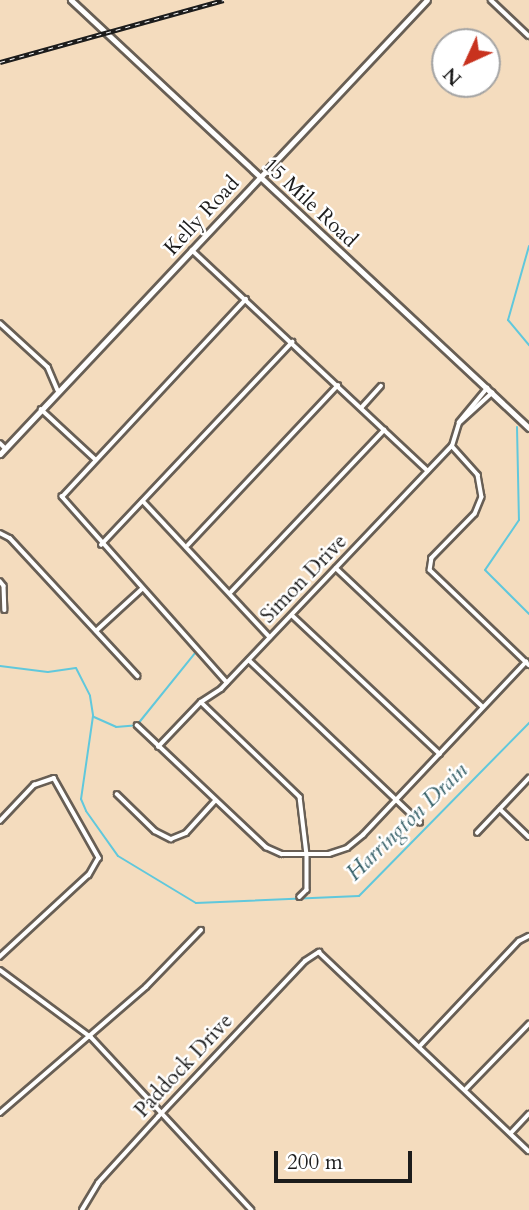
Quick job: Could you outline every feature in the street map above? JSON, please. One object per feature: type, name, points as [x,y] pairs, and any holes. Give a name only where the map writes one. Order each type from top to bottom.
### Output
[{"type":"street","name":"15 Mile Road","points":[[71,0],[529,428]]},
{"type":"street","name":"Kelly Road","points":[[0,454],[427,0]]},
{"type":"street","points":[[491,0],[529,36]]},
{"type":"street","points":[[192,250],[428,471]]},
{"type":"street","points":[[227,683],[101,545],[62,498],[95,459],[246,299]]},
{"type":"street","points":[[0,323],[48,367],[58,392]]},
{"type":"street","points":[[101,545],[292,342]]},
{"type":"street","points":[[188,545],[338,385]]},
{"type":"street","points":[[362,407],[382,386]]},
{"type":"street","name":"Simon Drive","points":[[158,747],[201,702],[227,683],[452,446],[459,423],[490,391]]},
{"type":"street","points":[[41,409],[95,459]]},
{"type":"street","points":[[230,592],[384,430]]},
{"type":"street","points":[[0,443],[5,448]]},
{"type":"street","points":[[137,725],[265,847],[282,854],[307,855],[347,848],[398,800],[483,707],[528,663],[430,570],[432,558],[475,514],[482,497],[478,475],[452,446]]},
{"type":"street","points":[[143,500],[188,545],[270,637]]},
{"type":"street","points":[[0,533],[10,538],[138,676]]},
{"type":"street","points":[[336,568],[483,707]]},
{"type":"street","points":[[0,581],[5,586],[5,610]]},
{"type":"street","points":[[96,631],[142,589]]},
{"type":"street","points":[[292,615],[440,754]]},
{"type":"street","points":[[248,660],[420,822]]},
{"type":"street","points":[[201,702],[295,791],[304,811],[307,855],[307,890],[300,897]]},
{"type":"street","points":[[0,821],[34,785],[49,778],[60,785],[99,858],[89,875],[0,957]]},
{"type":"street","points":[[477,833],[529,778]]},
{"type":"street","points":[[117,794],[155,831],[171,839],[187,833],[215,802]]},
{"type":"street","points":[[500,808],[529,837]]},
{"type":"street","points":[[0,1113],[91,1037],[201,930]]},
{"type":"street","points":[[528,936],[421,1045],[529,1151]]},
{"type":"street","name":"Paddock Drive","points":[[82,1210],[105,1175],[305,961],[319,952],[421,1045]]},
{"type":"street","points":[[0,970],[91,1037],[252,1210]]},
{"type":"street","points":[[466,1089],[529,1024]]},
{"type":"street","points":[[511,1133],[529,1114]]},
{"type":"waterway","points":[[529,246],[508,320],[529,345]]},
{"type":"waterway","points":[[517,427],[519,520],[485,570],[529,614]]},
{"type":"waterway","points":[[94,717],[116,727],[137,725],[195,653]]},
{"type":"waterway","name":"Harrington Drain","points":[[0,666],[48,672],[76,668],[90,696],[93,716],[81,799],[86,811],[118,856],[196,903],[359,896],[529,723]]},
{"type":"railway","points":[[0,62],[224,0]]}]
